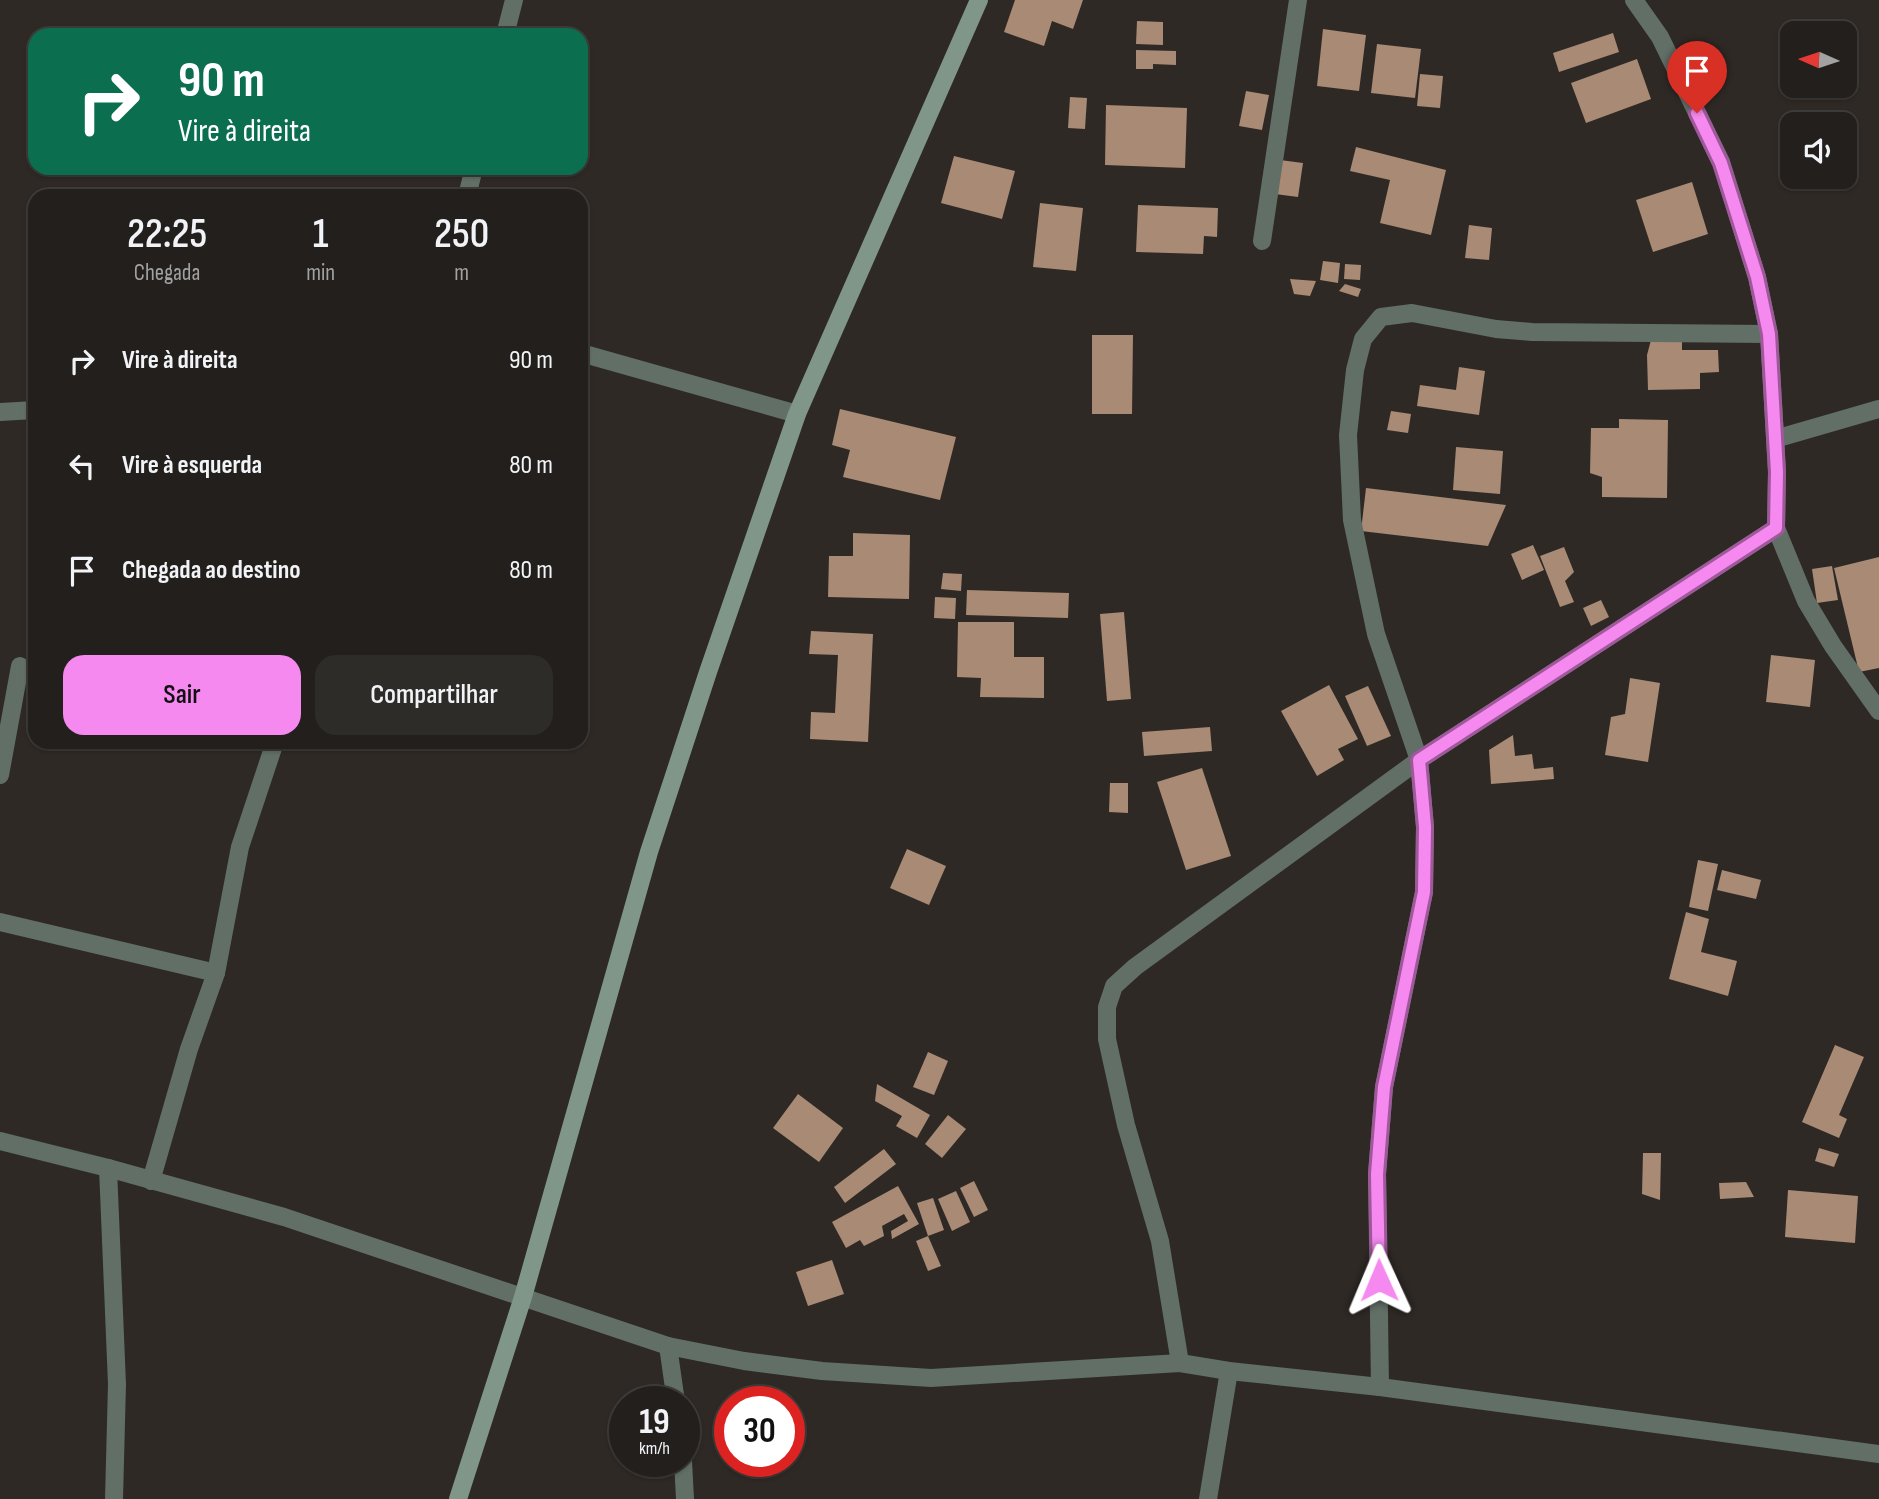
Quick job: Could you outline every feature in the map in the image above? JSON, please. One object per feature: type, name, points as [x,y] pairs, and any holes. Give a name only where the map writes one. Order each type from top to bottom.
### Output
[{"type":"street","points":[[507,28],[514,0]]},
{"type":"street","points":[[458,1499],[523,1297],[649,852],[797,414],[979,0]]},
{"type":"street","points":[[1262,241],[1298,0]]},
{"type":"street","points":[[1634,0],[1660,37],[1721,163],[1757,277],[1769,334],[1775,439],[1776,528],[1806,601],[1833,646],[1879,711]]},
{"type":"street","points":[[1380,1387],[1377,1174],[1384,1087],[1424,892],[1425,827],[1419,760],[1376,634],[1352,520],[1348,435],[1354,370],[1363,340],[1381,317],[1412,313],[1496,329],[1532,332],[1769,334]]},
{"type":"street","points":[[588,355],[797,414]]},
{"type":"street","points":[[1775,439],[1879,409]]},
{"type":"street","points":[[0,412],[28,410]]},
{"type":"street","points":[[1180,1363],[1160,1241],[1126,1125],[1107,1039],[1107,1007],[1114,985],[1419,760],[1776,528]]},
{"type":"street","points":[[0,775],[20,666]]},
{"type":"street","points":[[151,1181],[189,1049],[216,972],[240,847],[273,749]]},
{"type":"street","points":[[0,922],[216,972]]},
{"type":"street","points":[[0,1141],[284,1217],[668,1346],[744,1362],[822,1371],[931,1378],[1180,1363],[1879,1454]]},
{"type":"street","points":[[108,1168],[117,1384],[114,1499]]},
{"type":"street","points":[[668,1346],[674,1386]]},
{"type":"street","points":[[1208,1499],[1229,1371]]},
{"type":"street","points":[[684,1477],[685,1499]]},
{"type":"building","points":[[1015,0],[1083,0],[1073,29],[1052,21],[1044,46],[1004,32]]},
{"type":"building","points":[[1137,21],[1163,22],[1163,45],[1136,44]]},
{"type":"building","points":[[1323,29],[1366,35],[1359,91],[1317,86]]},
{"type":"building","points":[[1613,33],[1619,52],[1559,72],[1553,53]]},
{"type":"building","points":[[1377,44],[1421,49],[1415,98],[1371,93]]},
{"type":"building","points":[[1136,50],[1176,51],[1176,65],[1153,64],[1153,69],[1136,69]]},
{"type":"building","points":[[1637,59],[1651,99],[1586,123],[1571,83]]},
{"type":"building","points":[[1420,74],[1443,76],[1440,108],[1417,106]]},
{"type":"building","points":[[1246,91],[1269,95],[1262,130],[1239,126]]},
{"type":"building","points":[[1070,97],[1087,98],[1085,129],[1068,128]]},
{"type":"building","points":[[1106,105],[1187,108],[1185,168],[1105,165]]},
{"type":"building","points":[[1356,147],[1446,170],[1431,235],[1380,223],[1390,180],[1350,171]]},
{"type":"building","points":[[954,156],[1015,171],[1002,219],[941,203]]},
{"type":"building","points":[[1280,160],[1303,163],[1298,197],[1275,194]]},
{"type":"building","points":[[1692,182],[1708,234],[1653,252],[1636,200]]},
{"type":"building","points":[[1040,203],[1083,208],[1076,271],[1033,267]]},
{"type":"building","points":[[1138,205],[1218,208],[1217,237],[1204,236],[1203,254],[1136,252]]},
{"type":"building","points":[[1469,225],[1492,228],[1489,260],[1465,258]]},
{"type":"building","points":[[1323,261],[1340,263],[1338,283],[1320,280]]},
{"type":"building","points":[[1345,264],[1361,265],[1360,280],[1344,279]]},
{"type":"building","points":[[1290,279],[1316,281],[1310,296],[1294,294]]},
{"type":"building","points":[[1345,284],[1361,289],[1358,297],[1339,291]]},
{"type":"building","points":[[1092,335],[1133,335],[1132,414],[1092,414]]},
{"type":"building","points":[[1651,340],[1682,340],[1682,350],[1718,350],[1719,372],[1700,373],[1700,389],[1648,390],[1647,355]]},
{"type":"building","points":[[1459,367],[1485,371],[1479,415],[1417,406],[1420,385],[1456,390]]},
{"type":"building","points":[[840,409],[956,437],[940,500],[843,477],[850,450],[832,445]]},
{"type":"building","points":[[1391,411],[1411,414],[1408,433],[1387,430]]},
{"type":"building","points":[[1619,419],[1668,420],[1667,498],[1602,497],[1602,477],[1590,473],[1591,428],[1619,428]]},
{"type":"building","points":[[1456,447],[1503,451],[1500,494],[1453,490]]},
{"type":"building","points":[[1366,488],[1506,505],[1488,546],[1361,531]]},
{"type":"building","points":[[853,533],[910,535],[909,599],[828,597],[829,556],[853,556]]},
{"type":"building","points":[[1533,545],[1544,570],[1522,580],[1511,554]]},
{"type":"building","points":[[1564,547],[1574,572],[1565,581],[1574,602],[1560,607],[1540,556]]},
{"type":"building","points":[[1879,557],[1879,668],[1859,672],[1834,568]]},
{"type":"building","points":[[1832,566],[1838,600],[1817,603],[1812,569]]},
{"type":"building","points":[[943,573],[962,574],[961,591],[941,589]]},
{"type":"building","points":[[967,590],[1069,593],[1068,618],[966,615]]},
{"type":"building","points":[[935,597],[956,598],[955,619],[934,618]]},
{"type":"building","points":[[1601,600],[1609,617],[1591,626],[1583,608]]},
{"type":"building","points":[[1124,612],[1131,699],[1107,701],[1100,614]]},
{"type":"building","points":[[958,622],[1014,622],[1014,657],[1044,657],[1044,698],[980,697],[981,678],[957,677]]},
{"type":"building","points":[[811,631],[873,634],[868,742],[810,739],[811,712],[835,713],[838,655],[809,654]]},
{"type":"building","points":[[1771,655],[1815,660],[1810,707],[1766,702]]},
{"type":"building","points":[[1630,678],[1660,683],[1648,762],[1605,755],[1611,717],[1625,714]]},
{"type":"building","points":[[1329,685],[1358,739],[1338,749],[1344,760],[1317,776],[1281,711]]},
{"type":"building","points":[[1368,686],[1391,736],[1367,746],[1345,696]]},
{"type":"building","points":[[1210,727],[1212,751],[1144,756],[1142,732]]},
{"type":"building","points":[[1513,735],[1515,756],[1532,754],[1534,769],[1553,767],[1554,779],[1491,784],[1489,750]]},
{"type":"building","points":[[1202,768],[1231,856],[1186,870],[1157,782]]},
{"type":"building","points":[[1110,783],[1128,783],[1128,813],[1109,812]]},
{"type":"building","points":[[907,849],[946,866],[929,905],[890,888]]},
{"type":"building","points":[[1698,860],[1718,864],[1708,911],[1689,907]]},
{"type":"building","points":[[1722,870],[1761,880],[1756,899],[1717,890]]},
{"type":"building","points":[[1686,912],[1709,919],[1701,952],[1737,961],[1728,996],[1669,979]]},
{"type":"building","points":[[1835,1045],[1864,1057],[1839,1115],[1847,1119],[1839,1138],[1802,1122]]},
{"type":"building","points":[[928,1052],[948,1061],[934,1095],[913,1087]]},
{"type":"building","points":[[877,1084],[930,1115],[917,1138],[896,1126],[902,1116],[875,1101]]},
{"type":"building","points":[[798,1094],[843,1128],[819,1162],[773,1128]]},
{"type":"building","points":[[948,1115],[966,1129],[942,1158],[925,1144]]},
{"type":"building","points":[[1819,1148],[1839,1154],[1834,1167],[1815,1161]]},
{"type":"building","points":[[884,1149],[896,1164],[845,1203],[834,1187]]},
{"type":"building","points":[[1643,1153],[1661,1153],[1660,1200],[1642,1194]]},
{"type":"building","points":[[974,1181],[988,1210],[974,1217],[960,1188]]},
{"type":"building","points":[[1746,1182],[1754,1197],[1720,1199],[1719,1183]]},
{"type":"building","points":[[898,1186],[919,1224],[892,1239],[891,1231],[908,1221],[904,1214],[882,1226],[884,1236],[864,1246],[860,1240],[846,1248],[832,1222]]},
{"type":"building","points":[[1788,1190],[1858,1196],[1855,1243],[1785,1237]]},
{"type":"building","points":[[956,1191],[970,1222],[952,1231],[938,1199]]},
{"type":"building","points":[[933,1198],[944,1230],[928,1236],[917,1203]]},
{"type":"building","points":[[928,1236],[941,1266],[928,1271],[916,1241]]},
{"type":"building","points":[[832,1260],[844,1294],[808,1306],[796,1272]]},
{"type":"route","points":[[1379,1280],[1377,1174],[1384,1087],[1424,892],[1425,827],[1419,760],[1776,528],[1777,472],[1769,334],[1757,277],[1721,163],[1697,113]]}]
